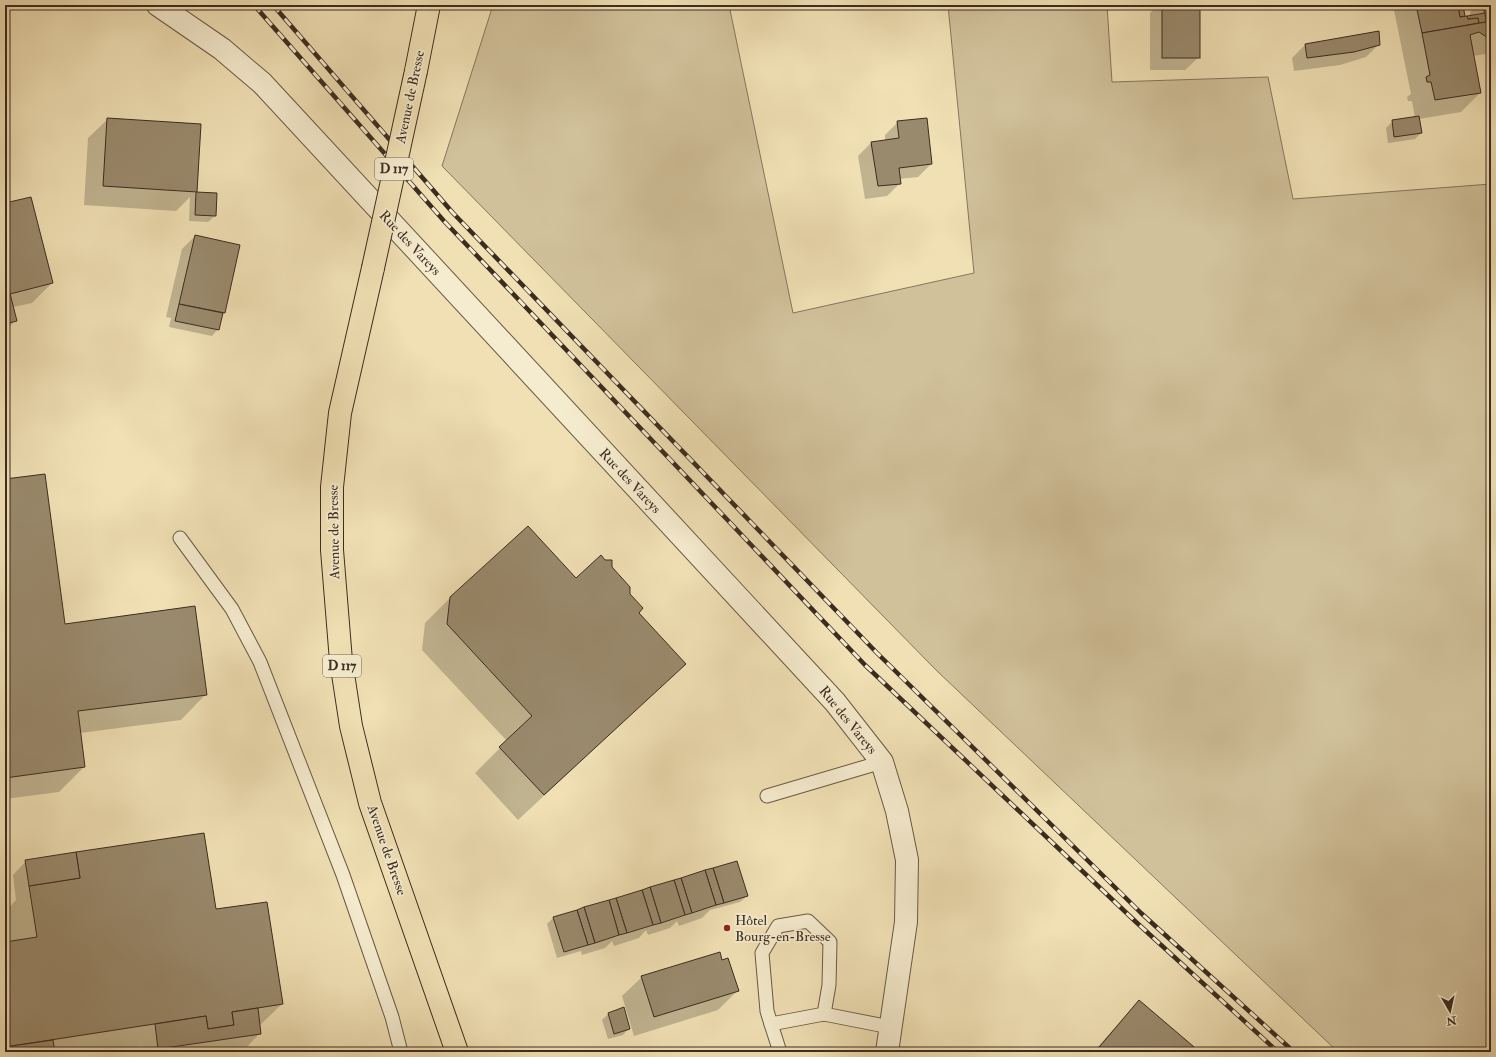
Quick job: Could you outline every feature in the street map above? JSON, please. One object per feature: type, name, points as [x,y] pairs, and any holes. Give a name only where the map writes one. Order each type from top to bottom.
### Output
[{"type":"main road","name":"Avenue de Bresse","points":[[430,5],[340,413],[332,487],[332,550],[341,661],[352,726],[370,803],[456,1052]]},
{"type":"street","name":"Rue des Vareys","points":[[158,5],[222,49],[262,83],[835,702],[882,762],[897,811],[907,860],[906,922],[887,1052]]},
{"type":"lane","points":[[180,538],[232,609],[260,662],[343,875],[392,1017],[400,1052]]},
{"type":"lane","points":[[767,796],[882,762]]},
{"type":"lane","points":[[780,1052],[767,1011],[762,953],[778,926],[808,921],[830,942],[830,985],[824,1014]]},
{"type":"lane","points":[[771,1024],[824,1014],[890,1026]]},
{"type":"shaded area","points":[[493,5],[729,5],[793,313],[974,273],[948,5],[1107,5],[1112,82],[1268,77],[1293,199],[1491,184],[1491,1052],[1338,1052],[936,670],[442,166]]},
{"type":"building","points":[[1162,5],[1200,5],[1200,58],[1162,58]]},
{"type":"building","points":[[1416,5],[1458,5],[1460,17],[1467,16],[1468,19],[1478,18],[1479,23],[1422,33]]},
{"type":"building","points":[[1458,5],[1463,5],[1465,16],[1460,17]]},
{"type":"building","points":[[1483,5],[1491,5],[1491,22],[1486,22]]},
{"type":"building","points":[[1485,13],[1486,22],[1479,23],[1478,18],[1468,19],[1467,16]]},
{"type":"building","points":[[1491,22],[1491,37],[1488,38],[1479,32],[1470,35],[1481,93],[1435,100],[1431,82],[1427,82],[1426,77],[1430,75],[1422,33]]},
{"type":"building","points":[[1379,31],[1380,45],[1354,52],[1307,58],[1305,44]]},
{"type":"building","points":[[1419,116],[1422,133],[1394,137],[1392,120]]},
{"type":"building","points":[[107,118],[201,124],[197,192],[103,186]]},
{"type":"building","points":[[927,118],[932,164],[899,168],[901,184],[878,186],[871,142],[899,138],[897,121]]},
{"type":"building","points":[[196,192],[217,193],[216,216],[195,215]]},
{"type":"building","points":[[31,197],[53,283],[10,294],[5,274],[5,203]]},
{"type":"building","points":[[195,235],[240,245],[225,313],[179,304]]},
{"type":"building","points":[[5,274],[17,321],[5,324]]},
{"type":"building","points":[[179,304],[223,313],[219,330],[175,321]]},
{"type":"building","points":[[45,474],[65,624],[195,606],[207,695],[78,711],[85,767],[5,778],[5,479]]},
{"type":"building","points":[[528,526],[576,578],[601,555],[605,560],[612,560],[612,567],[630,587],[630,594],[643,608],[639,613],[686,664],[544,795],[499,747],[532,716],[447,624],[450,597]]},
{"type":"building","points":[[204,833],[216,909],[267,902],[283,1004],[232,1012],[234,1025],[208,1029],[206,1016],[5,1047],[5,942],[37,937],[29,886],[80,878],[76,852]]},
{"type":"building","points":[[76,852],[80,878],[29,886],[25,860]]},
{"type":"building","points":[[737,861],[748,896],[724,903],[713,868]]},
{"type":"building","points":[[713,868],[724,903],[716,905],[705,870]]},
{"type":"building","points":[[705,870],[716,905],[692,913],[681,878]]},
{"type":"building","points":[[681,878],[692,913],[685,915],[674,880]]},
{"type":"building","points":[[674,880],[685,915],[661,923],[650,887]]},
{"type":"building","points":[[650,887],[661,923],[653,925],[642,890]]},
{"type":"building","points":[[642,890],[653,925],[627,933],[616,898]]},
{"type":"building","points":[[616,898],[627,933],[619,935],[609,900]]},
{"type":"building","points":[[609,900],[619,935],[595,943],[584,907]]},
{"type":"building","points":[[584,907],[595,943],[588,945],[577,910]]},
{"type":"building","points":[[577,910],[588,945],[564,952],[553,917]]},
{"type":"building","points":[[720,952],[722,960],[728,958],[739,991],[654,1017],[641,976]]},
{"type":"building","points":[[1139,1000],[1200,1052],[1095,1052]]},
{"type":"building","points":[[624,1007],[630,1029],[614,1034],[608,1013]]},
{"type":"building","points":[[258,1008],[261,1034],[158,1049],[155,1024],[206,1016],[208,1029],[234,1025],[232,1012]]},
{"type":"building","points":[[53,1040],[55,1052],[5,1052],[5,1047]]},
{"type":"railway","points":[[254,5],[444,221],[865,665],[1136,922],[1278,1052]]},
{"type":"railway","points":[[273,5],[453,213],[877,653],[1141,913],[1294,1052]]},
{"type":"place","name":"Hôtel Bourg-en-Bresse","points":[[727,928]]}]
